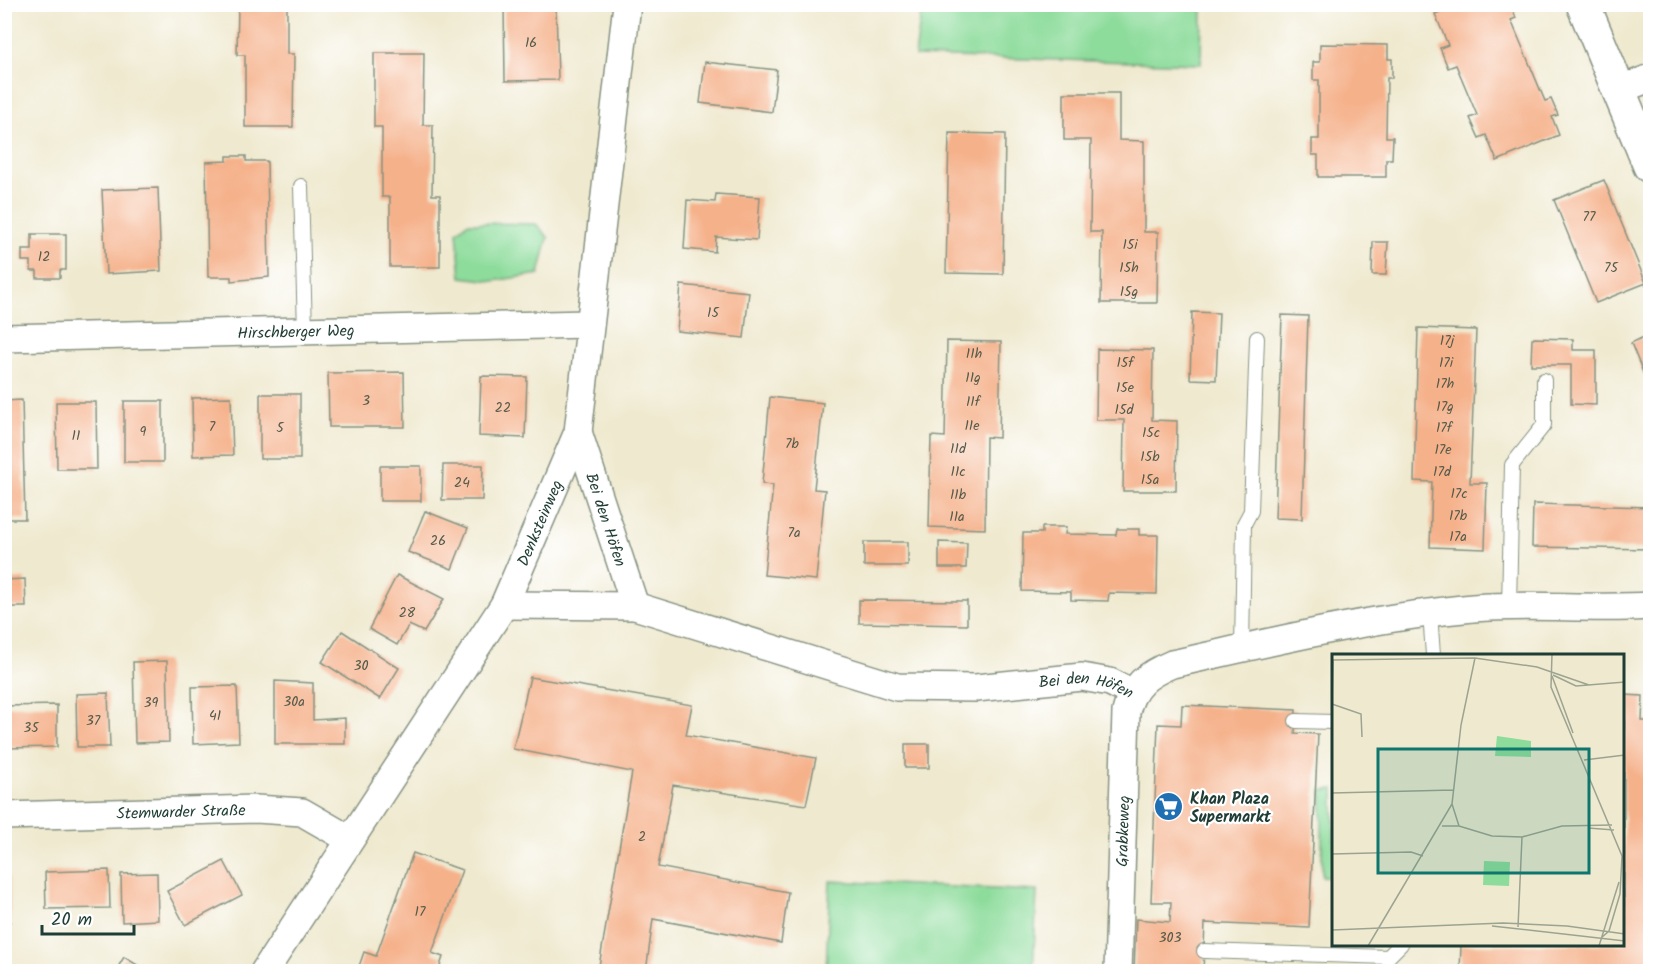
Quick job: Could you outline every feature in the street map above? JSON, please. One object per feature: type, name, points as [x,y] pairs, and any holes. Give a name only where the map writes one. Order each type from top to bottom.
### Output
[{"type":"street","name":"Denksteinweg","points":[[264,972],[504,605],[578,432],[588,324],[627,4]]},
{"type":"street","points":[[1584,4],[1650,166]]},
{"type":"street","points":[[1619,90],[1650,78]]},
{"type":"street","name":"Hirschberger Weg","points":[[4,338],[588,324]]},
{"type":"street","name":"Bei den Höfen","points":[[578,432],[635,606]]},
{"type":"street","name":"Bei den Höfen","points":[[504,605],[635,606],[897,687],[976,688],[1082,678],[1110,682],[1132,693],[1143,679],[1162,668],[1430,613],[1509,607],[1605,609],[1650,606]]},
{"type":"street","name":"Bei den Höfen","points":[[1605,609],[1650,620]]},
{"type":"street","name":"Grabkeweg","points":[[1124,958],[1126,712],[1132,693]]},
{"type":"street","name":"Stemwarder Straße","points":[[4,816],[256,809],[302,812],[349,840]]},
{"type":"lane","points":[[301,186],[305,331]]},
{"type":"lane","points":[[1242,650],[1244,524],[1251,511],[1257,338]]},
{"type":"lane","points":[[1509,607],[1512,465],[1544,425],[1544,380]]},
{"type":"lane","points":[[1430,613],[1433,654]]},
{"type":"lane","points":[[1296,721],[1332,722]]},
{"type":"lane","points":[[1204,951],[1388,957],[1400,946]]},
{"type":"green space","points":[[922,5],[1202,5],[1201,64],[915,56]]},
{"type":"green space","points":[[467,223],[536,224],[548,237],[539,274],[493,281],[461,277],[457,232]]},
{"type":"green space","points":[[1332,789],[1332,877],[1322,876],[1322,791]]},
{"type":"green space","points":[[830,881],[1037,891],[1033,971],[826,971]]},
{"type":"building","points":[[238,4],[287,4],[287,54],[294,54],[293,127],[245,127],[245,55],[237,55]]},
{"type":"building","points":[[504,4],[556,4],[558,80],[505,81]]},
{"type":"building","points":[[1458,4],[1511,4],[1516,18],[1511,20],[1545,101],[1551,99],[1558,115],[1552,117],[1559,135],[1497,161],[1486,135],[1479,138],[1470,118],[1477,115],[1456,65],[1448,68],[1440,48],[1448,45],[1435,14]]},
{"type":"building","points":[[1320,44],[1388,45],[1388,59],[1392,59],[1392,78],[1387,78],[1386,137],[1393,137],[1392,159],[1386,159],[1386,177],[1318,177],[1318,155],[1312,155],[1312,139],[1319,139],[1319,80],[1313,80],[1313,62],[1320,62]]},
{"type":"building","points":[[374,53],[424,53],[423,125],[433,125],[432,195],[440,195],[440,267],[390,267],[390,197],[382,197],[382,127],[374,127]]},
{"type":"building","points":[[705,62],[777,70],[772,112],[700,103]]},
{"type":"building","points":[[1064,93],[1119,93],[1119,140],[1144,141],[1144,232],[1158,232],[1157,303],[1101,303],[1102,232],[1090,232],[1091,140],[1064,140]]},
{"type":"building","points":[[949,133],[1005,134],[1003,274],[946,273]]},
{"type":"building","points":[[227,156],[246,156],[246,161],[267,161],[269,277],[231,281],[231,277],[208,277],[206,162],[227,161]]},
{"type":"building","points":[[1604,180],[1646,283],[1596,303],[1554,200]]},
{"type":"building","points":[[158,188],[161,271],[106,274],[102,190]]},
{"type":"building","points":[[716,194],[760,197],[757,240],[716,237],[715,252],[684,249],[687,200],[715,202]]},
{"type":"building","points":[[32,234],[66,234],[66,270],[60,270],[60,278],[37,278],[37,271],[31,271],[31,261],[22,261],[22,250],[32,250]]},
{"type":"building","points":[[1373,242],[1388,242],[1386,275],[1372,275]]},
{"type":"building","points":[[681,285],[749,292],[744,338],[677,331]]},
{"type":"building","points":[[1192,312],[1219,313],[1216,380],[1190,379]]},
{"type":"building","points":[[1282,315],[1308,316],[1302,519],[1275,518]]},
{"type":"building","points":[[1418,328],[1476,330],[1470,483],[1487,483],[1485,549],[1430,547],[1432,482],[1414,481]]},
{"type":"building","points":[[1650,334],[1650,390],[1631,343]]},
{"type":"building","points":[[1532,338],[1573,339],[1573,350],[1596,350],[1596,405],[1571,404],[1571,365],[1531,365]]},
{"type":"building","points":[[947,341],[1001,342],[999,438],[986,437],[985,529],[929,527],[931,436],[945,437]]},
{"type":"building","points":[[1097,349],[1153,350],[1152,420],[1177,421],[1176,491],[1123,491],[1124,420],[1096,420]]},
{"type":"building","points":[[404,372],[405,427],[329,427],[328,373]]},
{"type":"building","points":[[481,376],[527,377],[525,438],[479,436]]},
{"type":"building","points":[[260,394],[300,394],[300,459],[260,459]]},
{"type":"building","points":[[231,397],[233,455],[193,456],[192,398]]},
{"type":"building","points":[[770,397],[823,403],[814,489],[825,490],[816,580],[764,575],[773,485],[762,484]]},
{"type":"building","points":[[22,400],[25,519],[4,519],[4,401]]},
{"type":"building","points":[[124,401],[163,401],[163,462],[124,462]]},
{"type":"building","points":[[56,402],[96,402],[97,469],[57,469]]},
{"type":"building","points":[[443,465],[483,465],[482,500],[442,500]]},
{"type":"building","points":[[380,466],[421,466],[421,501],[380,501]]},
{"type":"building","points":[[1533,504],[1650,507],[1650,549],[1532,547]]},
{"type":"building","points":[[425,511],[468,528],[452,569],[408,552]]},
{"type":"building","points":[[1042,527],[1066,527],[1065,534],[1116,535],[1117,529],[1139,529],[1139,535],[1158,535],[1157,594],[1109,593],[1108,601],[1071,600],[1071,592],[1022,591],[1023,533],[1042,533]]},
{"type":"building","points":[[864,542],[908,542],[908,566],[864,566]]},
{"type":"building","points":[[939,542],[967,543],[966,568],[939,568]]},
{"type":"building","points":[[397,575],[444,599],[424,632],[409,625],[397,645],[369,629]]},
{"type":"building","points":[[25,579],[26,607],[4,607],[4,580]]},
{"type":"building","points":[[859,600],[967,601],[967,625],[859,623]]},
{"type":"building","points":[[342,631],[399,668],[380,699],[322,662]]},
{"type":"building","points":[[167,661],[169,742],[135,743],[133,662]]},
{"type":"building","points":[[530,677],[692,705],[686,735],[816,758],[806,805],[673,785],[658,867],[788,892],[781,943],[653,919],[646,972],[598,972],[632,772],[513,749]]},
{"type":"building","points":[[275,681],[313,683],[313,720],[345,718],[345,744],[275,744]]},
{"type":"building","points":[[237,686],[239,742],[193,744],[192,687]]},
{"type":"building","points":[[108,693],[110,747],[77,747],[76,694]]},
{"type":"building","points":[[1625,695],[1643,696],[1642,721],[1650,721],[1650,972],[1460,972],[1461,946],[1625,946]]},
{"type":"building","points":[[57,705],[57,747],[5,748],[5,706]]},
{"type":"building","points":[[1182,705],[1296,710],[1295,733],[1318,734],[1309,928],[1205,923],[1203,972],[1134,972],[1136,919],[1170,922],[1171,902],[1151,902],[1158,724],[1181,725]]},
{"type":"building","points":[[905,744],[929,744],[929,768],[905,768]]},
{"type":"building","points":[[413,853],[462,870],[432,953],[443,957],[438,972],[357,972],[364,952],[376,956]]},
{"type":"building","points":[[224,861],[242,895],[185,925],[167,891]]},
{"type":"building","points":[[109,870],[110,908],[46,909],[45,872]]},
{"type":"building","points":[[157,873],[158,920],[122,922],[121,874]]},
{"type":"building","points":[[9,875],[10,922],[4,922],[4,876]]},
{"type":"building","points":[[124,957],[149,972],[115,972]]},
{"type":"place","name":"Khan Plaza Supermarkt","points":[[1169,807]]}]
